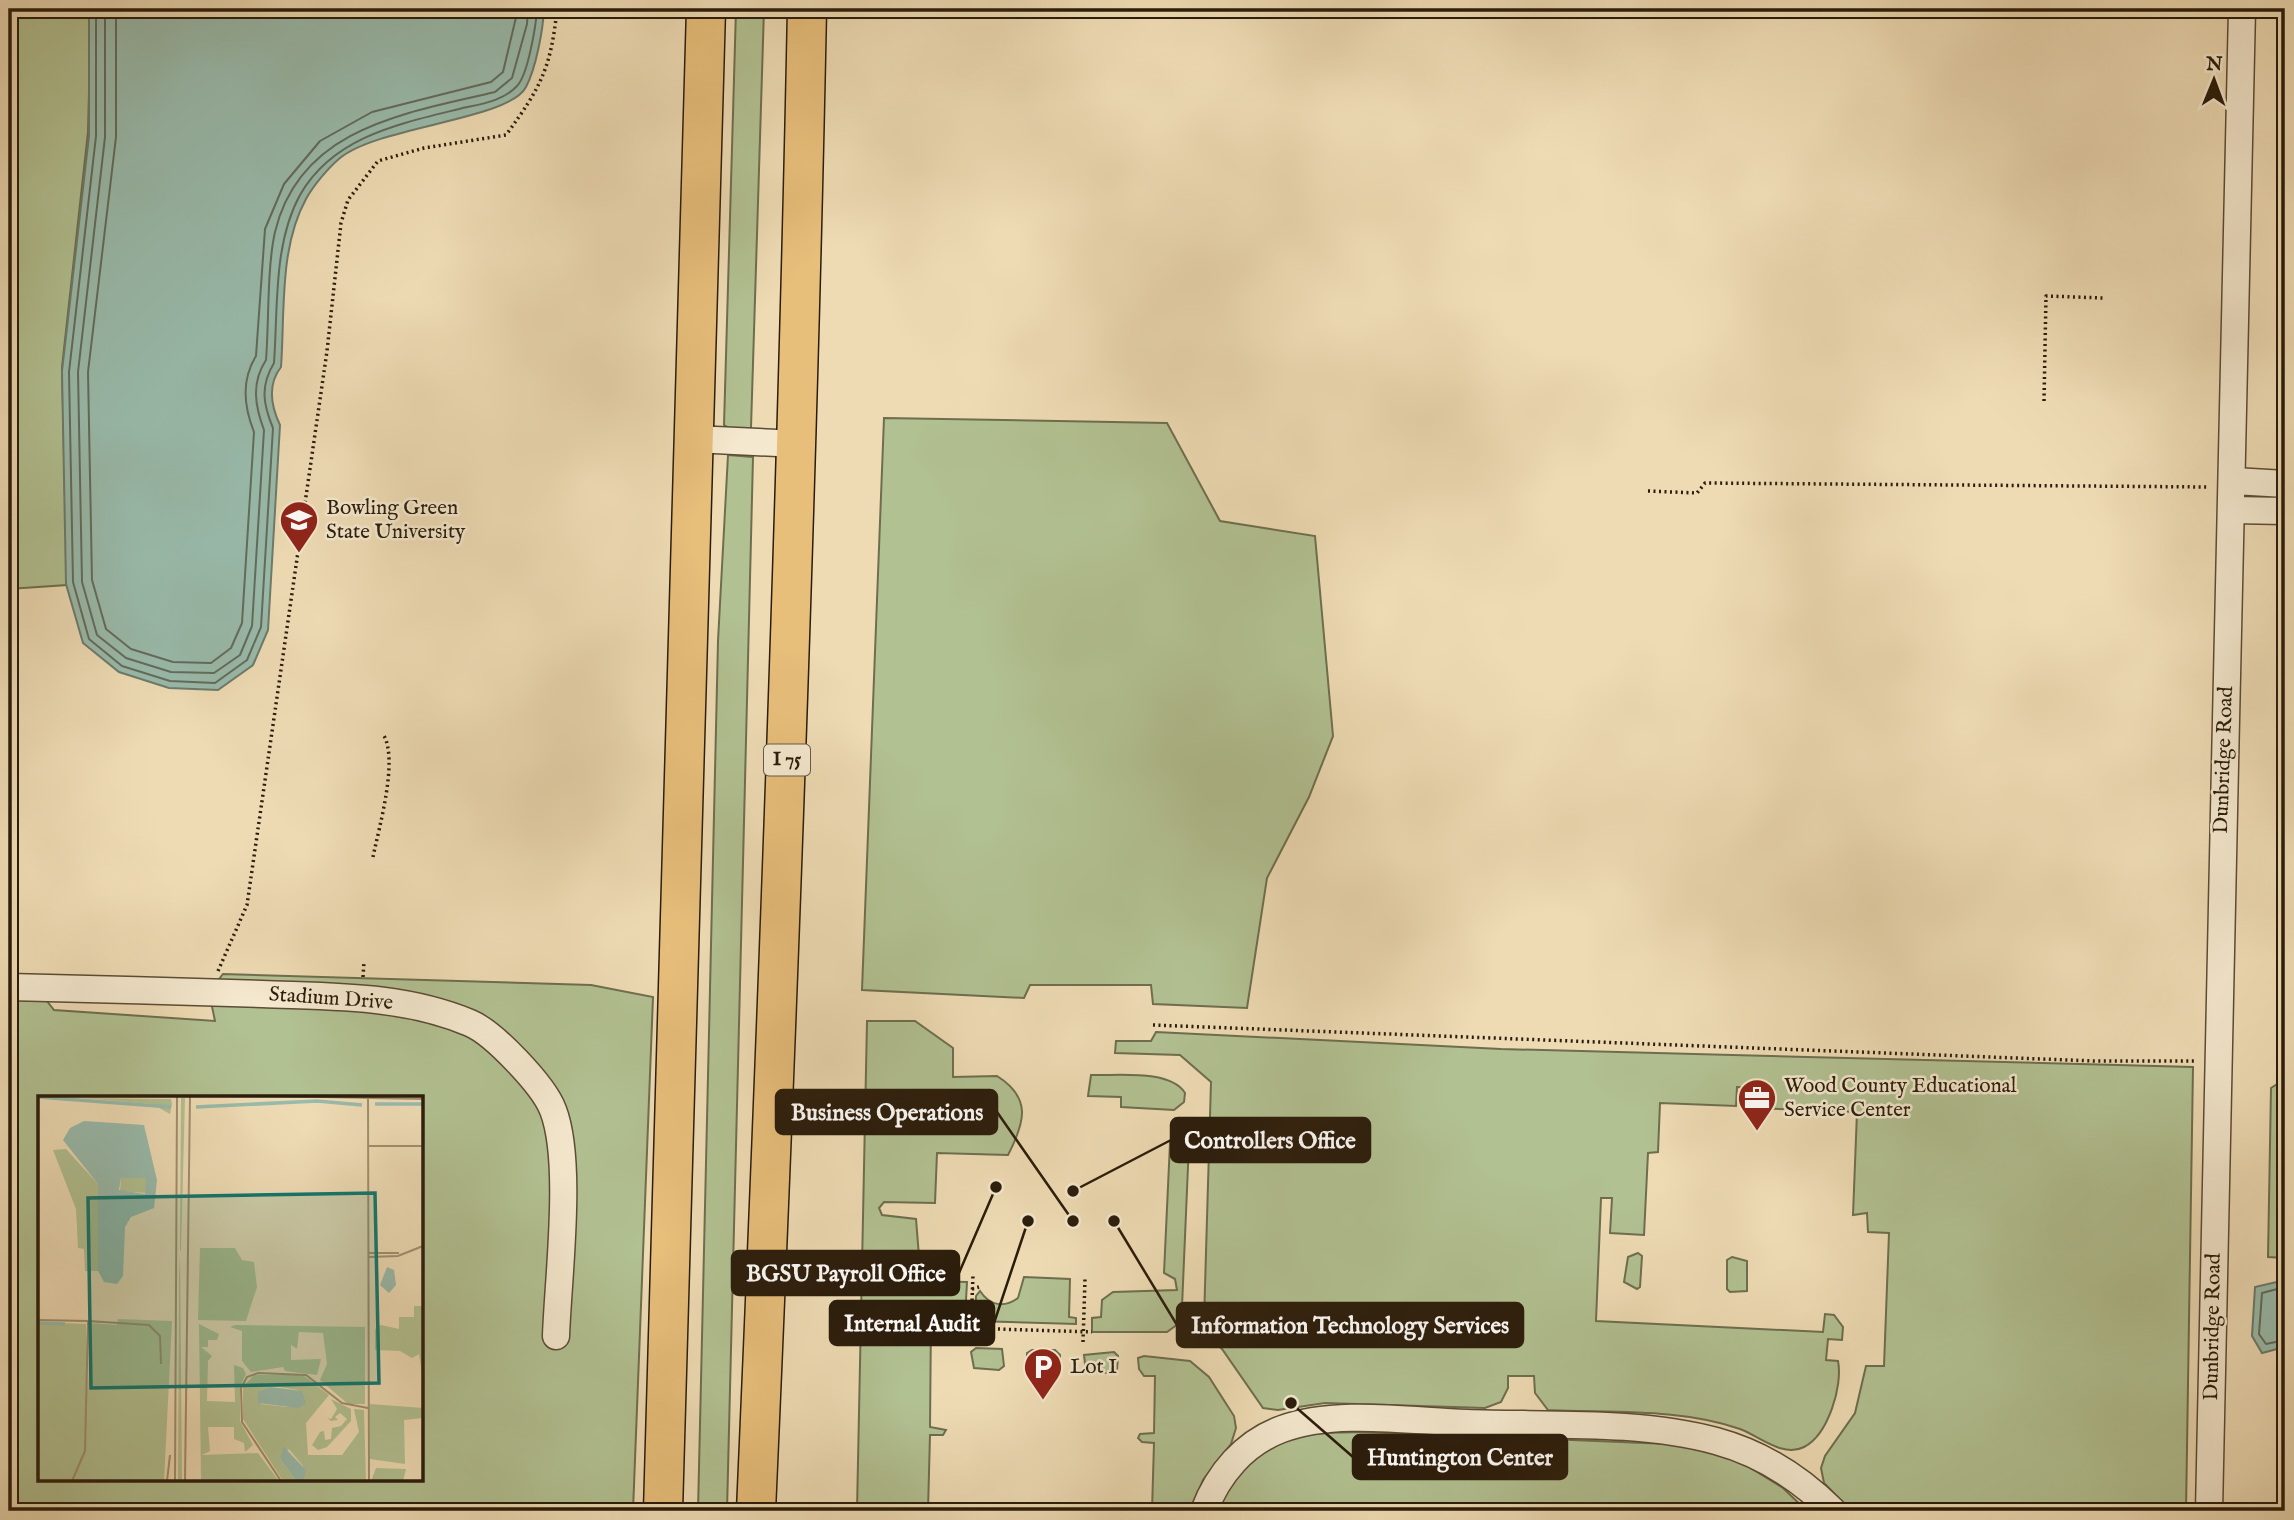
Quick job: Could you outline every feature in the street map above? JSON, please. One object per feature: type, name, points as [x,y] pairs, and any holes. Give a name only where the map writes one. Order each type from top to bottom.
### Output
[{"type":"highway","points":[[662,1511],[706,9]]},
{"type":"highway","name":"I 75","points":[[756,1511],[781,938],[798,444],[807,9]]},
{"type":"street","name":"Dunbridge Road","points":[[2209,1511],[2217,1061],[2234,481],[2242,9]]},
{"type":"street","points":[[694,439],[798,444]]},
{"type":"street","points":[[2234,481],[2285,484]]},
{"type":"street","points":[[2232,510],[2285,511]]},
{"type":"street","name":"Stadium Drive","points":[[9,987],[388,999],[472,1023],[496,1039],[526,1072],[553,1109],[561,1147],[556,1336]]},
{"type":"street","points":[[1204,1511],[1224,1472],[1245,1450],[1284,1428],[1328,1419],[1592,1427],[1686,1434],[1744,1451],[1772,1464],[1798,1481],[1833,1511]]},
{"type":"path","points":[[209,992],[247,905],[327,351],[334,271],[348,200],[378,161],[434,146],[506,135],[533,99],[552,55],[557,9]]},
{"type":"path","points":[[2044,401],[2046,296],[2104,298]]},
{"type":"path","points":[[1648,491],[1697,493],[1705,483],[2204,487],[2234,481]]},
{"type":"path","points":[[373,857],[386,791],[388,743],[383,734]]},
{"type":"path","points":[[1153,1026],[2094,1061],[2217,1061]]},
{"type":"path","points":[[971,1328],[973,1275]]},
{"type":"path","points":[[1083,1342],[1085,1279]]},
{"type":"path","points":[[972,1289],[979,1287]]},
{"type":"path","points":[[932,1326],[1093,1332]]},
{"type":"green space","points":[[9,9],[91,9],[88,132],[62,367],[67,585],[9,589]]},
{"type":"green space","points":[[736,9],[764,9],[751,428],[736,432],[724,425]]},
{"type":"green space","points":[[884,418],[1167,423],[1220,521],[1315,536],[1333,736],[1309,797],[1267,878],[1247,1008],[1153,1004],[1151,985],[1030,985],[1024,998],[862,990]]},
{"type":"green space","points":[[728,455],[753,457],[727,1511],[698,1511],[718,641]]},
{"type":"green space","points":[[223,974],[591,985],[653,997],[633,1511],[9,1511],[9,999],[43,996],[54,1010],[215,1021],[209,992]]},
{"type":"green space","points":[[867,1021],[915,1021],[953,1048],[953,1077],[997,1076],[1016,1093],[1022,1111],[1018,1132],[1008,1155],[937,1153],[935,1203],[884,1202],[879,1208],[882,1215],[916,1219],[921,1281],[967,1282],[965,1318],[931,1318],[930,1427],[946,1430],[943,1435],[930,1435],[928,1511],[857,1511]]},
{"type":"green space","points":[[1156,1032],[1501,1049],[2193,1067],[2186,1511],[1851,1511],[1824,1483],[1821,1468],[1825,1456],[1855,1413],[1866,1366],[1884,1366],[1889,1233],[1868,1232],[1867,1213],[1853,1215],[1857,1112],[1754,1108],[1755,1088],[1737,1087],[1736,1106],[1660,1103],[1658,1152],[1648,1153],[1644,1235],[1610,1233],[1612,1198],[1601,1198],[1596,1321],[1823,1332],[1825,1314],[1834,1315],[1843,1327],[1842,1340],[1828,1339],[1826,1360],[1838,1361],[1836,1396],[1827,1421],[1813,1441],[1804,1447],[1796,1450],[1780,1448],[1740,1429],[1694,1418],[1645,1413],[1548,1410],[1535,1393],[1534,1376],[1508,1376],[1508,1388],[1501,1402],[1485,1408],[1325,1403],[1278,1410],[1263,1408],[1222,1349],[1207,1335],[1204,1321],[1211,1082],[1180,1055],[1115,1053],[1116,1041],[1151,1041]]},
{"type":"green space","points":[[1091,1075],[1142,1075],[1168,1080],[1178,1085],[1185,1093],[1184,1102],[1174,1110],[1121,1107],[1121,1097],[1088,1096]]},
{"type":"green space","points":[[2285,1079],[2285,1258],[2268,1257],[2271,1088]]},
{"type":"green space","points":[[1170,1143],[1189,1143],[1182,1307],[1178,1324],[1167,1332],[1092,1332],[1092,1318],[1101,1317],[1102,1300],[1113,1292],[1177,1290],[1175,1279],[1164,1273]]},
{"type":"green space","points":[[1638,1253],[1642,1256],[1640,1287],[1637,1289],[1624,1282],[1628,1257]]},
{"type":"green space","points":[[1732,1257],[1747,1261],[1747,1291],[1730,1292],[1727,1289],[1727,1260]]},
{"type":"green space","points":[[1024,1277],[1070,1279],[1069,1317],[1076,1318],[1076,1324],[975,1321],[976,1296],[980,1291],[988,1300],[997,1304],[1008,1303],[1018,1298]]},
{"type":"green space","points":[[976,1348],[1002,1349],[1004,1366],[999,1370],[974,1368],[971,1352]]},
{"type":"green space","points":[[1032,1350],[1055,1350],[1060,1355],[1060,1368],[1056,1372],[1031,1370],[1027,1366],[1027,1353]]},
{"type":"green space","points":[[1114,1352],[1118,1356],[1117,1370],[1112,1373],[1086,1372],[1084,1355]]},
{"type":"green space","points":[[1144,1356],[1190,1361],[1209,1377],[1234,1416],[1236,1428],[1231,1444],[1203,1480],[1190,1511],[1152,1511],[1154,1443],[1142,1442],[1138,1438],[1140,1434],[1154,1433],[1155,1376],[1144,1376],[1139,1369],[1138,1358]]},
{"type":"green space","points":[[1354,1432],[1513,1437],[1518,1445],[1524,1438],[1693,1445],[1744,1464],[1783,1488],[1807,1511],[1218,1511],[1239,1475],[1272,1447],[1299,1436]]},
{"type":"water","points":[[89,9],[544,9],[541,38],[533,70],[526,87],[515,98],[470,116],[358,147],[331,167],[306,199],[297,218],[287,259],[281,367],[272,388],[274,410],[280,425],[268,630],[253,665],[218,690],[169,688],[119,672],[83,643],[66,584],[62,371],[89,136]]},
{"type":"water","points":[[2285,1280],[2285,1347],[2262,1353],[2252,1336],[2255,1287]]},
{"type":"place","name":"Bowling Green State University","points":[[299,554]]},
{"type":"place","name":"Wood County Educational Service Center","points":[[1757,1132]]},
{"type":"place","name":"BGSU Payroll Office","points":[[996,1187]]},
{"type":"place","name":"Controllers Office","points":[[1073,1191]]},
{"type":"place","name":"Internal Audit","points":[[1028,1221]]},
{"type":"place","name":"Business Operations","points":[[1073,1221]]},
{"type":"place","name":"Information Technology Services","points":[[1114,1221]]},
{"type":"place","name":"Lot I","points":[[1043,1401]]},
{"type":"place","name":"Huntington Center","points":[[1291,1403]]}]
